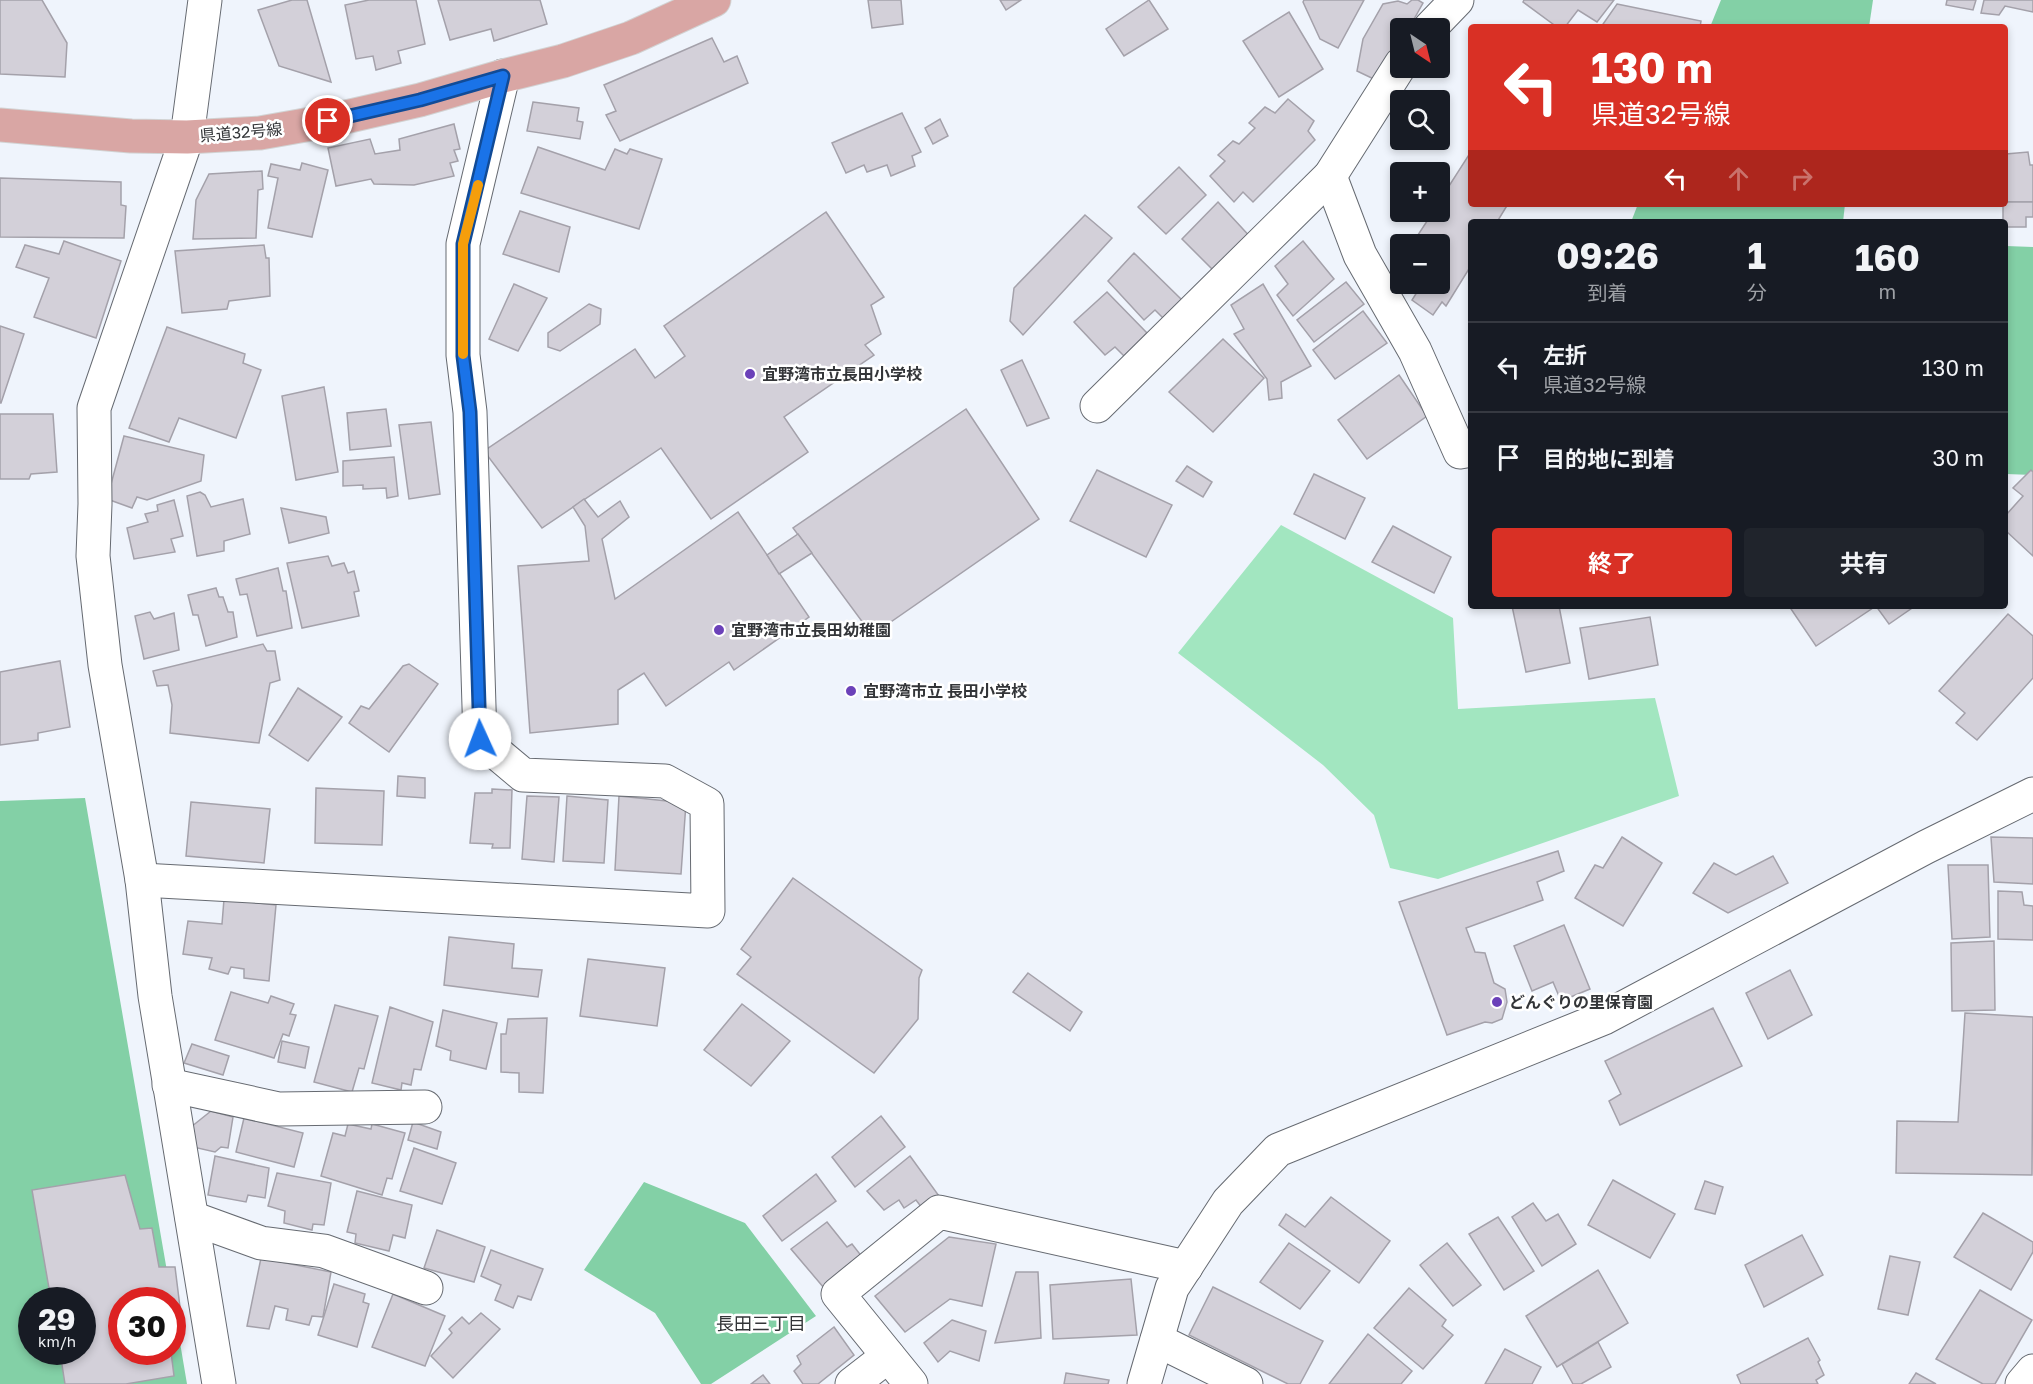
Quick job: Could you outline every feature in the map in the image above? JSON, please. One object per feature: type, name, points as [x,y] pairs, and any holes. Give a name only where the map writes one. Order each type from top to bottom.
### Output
[{"type":"main road","name":"県道32号線","points":[[0,125],[131,136],[187,137],[260,133],[328,121],[420,100],[563,61],[631,38],[714,0]]},
{"type":"street","points":[[205,0],[187,137],[94,408],[93,556],[105,665],[142,880],[154,996],[219,1384]]},
{"type":"street","points":[[1440,18],[1457,0]]},
{"type":"street","points":[[142,880],[708,911],[707,804],[665,781],[523,775],[480,739],[470,412],[463,356],[463,244],[503,76]]},
{"type":"street","points":[[1097,406],[1330,176],[1392,78]]},
{"type":"street","points":[[1330,176],[1360,255],[1415,351],[1460,452],[1468,451]]},
{"type":"street","points":[[1144,1384],[1172,1288],[1228,1202],[1278,1150],[1604,1018],[2033,794]]},
{"type":"street","points":[[169,1085],[279,1109],[424,1107]]},
{"type":"street","points":[[911,1384],[838,1294],[939,1212],[1186,1267]]},
{"type":"street","points":[[192,1218],[261,1243],[324,1251],[426,1288]]},
{"type":"street","points":[[1157,1340],[1246,1384]]},
{"type":"street","points":[[852,1384],[888,1356]]},
{"type":"street","points":[[2022,1384],[2033,1371]]},
{"type":"green space","points":[[1721,0],[1873,0],[1869,24],[1711,24]]},
{"type":"green space","points":[[1637,207],[1845,207],[1843,219],[1632,219]]},
{"type":"green space","points":[[2008,246],[2033,247],[2033,475],[2008,474]]},
{"type":"green space","points":[[1281,525],[1453,618],[1458,709],[1655,698],[1679,796],[1438,879],[1390,868],[1374,815],[1323,765],[1178,653]]},
{"type":"green space","points":[[85,798],[170,1287],[108,1287],[108,1365],[184,1365],[187,1384],[0,1384],[0,801]]},
{"type":"green space","points":[[644,1182],[745,1223],[816,1316],[711,1384],[701,1384],[655,1313],[584,1270]]},
{"type":"building","points":[[0,0],[42,0],[67,43],[65,77],[0,74]]},
{"type":"building","points":[[292,0],[307,0],[331,82],[279,66],[258,10]]},
{"type":"building","points":[[369,0],[416,0],[425,44],[398,51],[401,63],[376,70],[373,56],[356,59],[345,5]]},
{"type":"building","points":[[438,0],[540,0],[547,24],[494,41],[491,29],[450,40]]},
{"type":"building","points":[[868,0],[901,0],[903,24],[872,28]]},
{"type":"building","points":[[1000,0],[1021,0],[1006,10]]},
{"type":"building","points":[[1149,0],[1168,29],[1124,56],[1106,29]]},
{"type":"building","points":[[1304,0],[1364,0],[1338,48],[1320,39]]},
{"type":"building","points":[[1412,0],[1423,3],[1415,18],[1390,18],[1390,63],[1380,82],[1357,71],[1363,39],[1383,4],[1398,1],[1407,4]]},
{"type":"building","points":[[1524,0],[1614,0],[1597,22],[1578,10],[1567,24],[1553,24],[1523,2]]},
{"type":"building","points":[[1947,0],[1976,0],[1973,10],[1946,5]]},
{"type":"building","points":[[1984,0],[2033,0],[2033,12],[2005,6],[1999,15],[1981,13]]},
{"type":"building","points":[[1617,4],[1701,21],[1700,24],[1603,24]]},
{"type":"building","points":[[1289,12],[1323,69],[1279,97],[1243,41]]},
{"type":"building","points":[[712,38],[724,62],[737,56],[748,83],[620,141],[606,115],[616,111],[604,85]]},
{"type":"building","points":[[1288,99],[1314,121],[1308,131],[1315,140],[1253,202],[1243,192],[1234,202],[1210,176],[1225,161],[1218,155],[1233,141],[1239,144],[1255,128],[1249,123],[1265,107],[1275,113]]},
{"type":"building","points":[[533,102],[579,108],[577,121],[583,122],[580,139],[527,131]]},
{"type":"building","points":[[902,113],[921,152],[912,156],[915,166],[891,176],[887,165],[867,172],[864,165],[846,173],[832,143]]},
{"type":"building","points":[[940,119],[948,136],[933,144],[925,128]]},
{"type":"building","points":[[454,124],[460,149],[454,150],[458,161],[450,163],[454,176],[414,185],[374,184],[371,179],[336,186],[328,148],[370,139],[375,154],[400,150],[399,139]]},
{"type":"building","points":[[538,147],[605,170],[615,149],[627,154],[630,149],[662,159],[639,229],[521,193]]},
{"type":"building","points":[[2028,152],[2030,165],[2033,165],[2033,202],[2008,202],[2008,154]]},
{"type":"building","points":[[1468,156],[1468,207],[1506,207],[1499,219],[1468,219],[1468,270],[1446,306],[1442,302],[1433,315],[1412,300],[1416,294],[1450,294],[1450,234],[1419,234],[1426,222],[1450,222],[1450,184]]},
{"type":"building","points":[[302,163],[328,170],[312,237],[268,228],[278,178],[268,176],[271,164],[300,170]]},
{"type":"building","points":[[1179,167],[1206,195],[1166,234],[1138,207]]},
{"type":"building","points":[[262,171],[263,189],[258,190],[256,238],[193,239],[196,200],[209,174]]},
{"type":"building","points":[[0,178],[121,182],[121,205],[126,206],[124,238],[0,237]]},
{"type":"building","points":[[1218,202],[1254,241],[1218,275],[1182,239]]},
{"type":"building","points":[[2008,202],[2033,202],[2033,217],[2026,217],[2026,227],[2008,227],[2008,219],[2003,219],[2003,207],[2008,207]]},
{"type":"building","points":[[520,211],[570,227],[559,272],[503,254]]},
{"type":"building","points":[[826,212],[884,297],[871,305],[881,334],[865,345],[874,355],[784,417],[808,452],[711,519],[661,448],[542,528],[484,451],[635,349],[655,378],[685,356],[664,326]]},
{"type":"building","points":[[1085,215],[1112,238],[1023,335],[1010,321],[1014,288]]},
{"type":"building","points":[[64,241],[121,261],[96,338],[34,317],[49,278],[16,267],[25,245],[59,254]]},
{"type":"building","points":[[1303,241],[1334,279],[1293,316],[1277,295],[1288,284],[1275,266]]},
{"type":"building","points":[[264,245],[266,258],[269,258],[270,296],[229,301],[227,309],[182,313],[175,251]]},
{"type":"building","points":[[1134,253],[1182,300],[1163,318],[1155,310],[1144,320],[1108,281]]},
{"type":"building","points":[[1346,282],[1364,304],[1314,342],[1297,320]]},
{"type":"building","points":[[514,284],[547,298],[518,351],[489,339]]},
{"type":"building","points":[[1263,284],[1311,366],[1281,382],[1282,398],[1269,400],[1267,379],[1234,334],[1244,329],[1231,305]]},
{"type":"building","points":[[1107,292],[1147,333],[1124,356],[1115,347],[1105,355],[1074,322]]},
{"type":"building","points":[[589,304],[601,309],[600,324],[560,351],[548,347],[548,333]]},
{"type":"building","points":[[1363,311],[1387,343],[1335,379],[1313,350]]},
{"type":"building","points":[[0,326],[24,334],[1,403],[0,403]]},
{"type":"building","points":[[167,327],[245,354],[243,363],[261,370],[236,438],[179,418],[169,442],[129,428]]},
{"type":"building","points":[[1223,339],[1264,378],[1213,432],[1169,392]]},
{"type":"building","points":[[1022,360],[1049,418],[1027,426],[1001,370]]},
{"type":"building","points":[[1399,375],[1427,416],[1367,459],[1338,420]]},
{"type":"building","points":[[324,387],[338,472],[296,480],[282,396]]},
{"type":"building","points":[[386,409],[391,446],[350,450],[347,413]]},
{"type":"building","points":[[966,409],[1039,519],[872,635],[793,528]]},
{"type":"building","points":[[0,414],[53,414],[57,472],[31,474],[29,479],[0,479]]},
{"type":"building","points":[[431,422],[440,494],[409,499],[399,425]]},
{"type":"building","points":[[124,436],[204,455],[201,481],[147,500],[137,497],[132,508],[107,499]]},
{"type":"building","points":[[394,457],[398,496],[387,498],[386,488],[363,489],[363,485],[343,486],[343,461]]},
{"type":"building","points":[[1187,466],[1212,482],[1203,497],[1176,481]]},
{"type":"building","points":[[1097,470],[1172,505],[1146,557],[1070,521]]},
{"type":"building","points":[[2031,470],[2033,472],[2033,556],[2008,533],[2008,513],[2023,496],[2013,488]]},
{"type":"building","points":[[1314,474],[1365,498],[1345,539],[1294,514]]},
{"type":"building","points":[[200,492],[205,495],[211,507],[243,499],[250,534],[224,541],[224,551],[197,556],[187,496]]},
{"type":"building","points":[[584,499],[598,517],[620,501],[629,517],[602,539],[615,599],[738,512],[809,617],[734,670],[729,662],[666,706],[644,673],[618,690],[618,724],[530,733],[518,566],[589,561],[585,526],[573,507]]},
{"type":"building","points":[[174,500],[183,536],[171,539],[175,552],[134,559],[127,528],[148,522],[145,514],[158,511],[157,505]]},
{"type":"building","points":[[281,508],[326,517],[329,533],[289,543]]},
{"type":"building","points":[[1393,526],[1451,557],[1434,593],[1372,562]]},
{"type":"building","points":[[798,534],[812,553],[779,574],[767,555]]},
{"type":"building","points":[[328,556],[332,566],[344,563],[348,573],[354,571],[359,591],[354,592],[359,616],[302,628],[287,563]]},
{"type":"building","points":[[278,568],[283,591],[286,591],[292,628],[257,636],[247,594],[240,595],[236,579]]},
{"type":"building","points":[[216,588],[219,597],[223,597],[228,612],[233,612],[237,637],[206,646],[198,615],[193,615],[188,595]]},
{"type":"building","points":[[1513,609],[1560,609],[1570,663],[1526,672]]},
{"type":"building","points":[[1791,609],[1872,609],[1816,646]]},
{"type":"building","points":[[1878,609],[1911,609],[1889,624]]},
{"type":"building","points":[[150,612],[154,619],[174,613],[179,650],[144,659],[135,616]]},
{"type":"building","points":[[2008,614],[2033,636],[2033,678],[1977,740],[1956,723],[1965,713],[1939,691]]},
{"type":"building","points":[[1650,617],[1658,665],[1589,679],[1580,628]]},
{"type":"building","points":[[263,644],[267,651],[275,651],[280,680],[270,683],[259,743],[170,733],[172,705],[168,685],[157,686],[153,671]]},
{"type":"building","points":[[60,661],[70,727],[38,733],[38,740],[0,745],[0,672]]},
{"type":"building","points":[[409,664],[438,684],[389,752],[349,723],[361,706],[369,709],[403,666]]},
{"type":"building","points":[[298,688],[342,717],[308,761],[269,735]]},
{"type":"building","points":[[398,776],[425,778],[425,798],[397,796]]},
{"type":"building","points":[[316,788],[384,791],[382,845],[315,843]]},
{"type":"building","points":[[492,789],[512,790],[510,848],[492,848],[493,844],[470,843],[475,793],[492,793]]},
{"type":"building","points":[[527,796],[559,797],[554,862],[522,859]]},
{"type":"building","points":[[567,796],[608,800],[604,863],[563,861]]},
{"type":"building","points":[[619,796],[686,803],[681,874],[615,870]]},
{"type":"building","points":[[191,802],[270,809],[264,863],[186,856]]},
{"type":"building","points":[[1622,837],[1662,863],[1623,926],[1575,898],[1595,865],[1603,868]]},
{"type":"building","points":[[1991,837],[2033,838],[2033,884],[1994,882]]},
{"type":"building","points":[[1558,851],[1564,871],[1537,882],[1543,900],[1466,928],[1475,952],[1485,953],[1494,983],[1505,989],[1507,1002],[1502,1019],[1492,1023],[1485,1022],[1447,1035],[1399,902]]},
{"type":"building","points":[[1773,856],[1788,883],[1728,913],[1693,893],[1714,863],[1736,875]]},
{"type":"building","points":[[1948,865],[1988,865],[1990,937],[1952,939]]},
{"type":"building","points":[[793,878],[922,970],[919,978],[918,1019],[874,1073],[737,974],[751,957],[741,949]]},
{"type":"building","points":[[1998,891],[2022,892],[2024,905],[2033,906],[2033,940],[1998,939]]},
{"type":"building","points":[[224,899],[276,905],[269,981],[244,978],[244,969],[231,967],[228,974],[209,969],[212,958],[183,954],[188,921],[222,924]]},
{"type":"building","points":[[1564,925],[1590,989],[1561,1001],[1553,982],[1532,991],[1514,946]]},
{"type":"building","points":[[449,937],[514,944],[512,968],[542,970],[538,997],[444,985]]},
{"type":"building","points":[[1994,941],[1995,1010],[1952,1011],[1951,943]]},
{"type":"building","points":[[588,959],[665,968],[657,1026],[580,1016]]},
{"type":"building","points":[[1790,970],[1812,1015],[1768,1039],[1746,993]]},
{"type":"building","points":[[1028,973],[1082,1012],[1070,1031],[1013,992]]},
{"type":"building","points":[[231,992],[268,1003],[271,996],[294,1004],[290,1014],[296,1015],[289,1036],[283,1034],[274,1058],[215,1040]]},
{"type":"building","points":[[742,1004],[790,1041],[751,1086],[704,1050]]},
{"type":"building","points":[[335,1005],[378,1016],[364,1069],[359,1068],[352,1092],[314,1082]]},
{"type":"building","points":[[390,1007],[433,1022],[421,1070],[414,1069],[411,1085],[402,1083],[401,1090],[372,1083]]},
{"type":"building","points":[[1713,1008],[1742,1066],[1620,1125],[1609,1101],[1621,1094],[1605,1061]]},
{"type":"building","points":[[443,1010],[497,1023],[486,1069],[450,1060],[451,1051],[436,1046]]},
{"type":"building","points":[[1965,1013],[2033,1017],[2032,1175],[1896,1173],[1897,1121],[1958,1122]]},
{"type":"building","points":[[547,1018],[543,1093],[519,1092],[519,1073],[501,1072],[501,1034],[506,1034],[508,1019]]},
{"type":"building","points":[[282,1041],[309,1047],[305,1068],[278,1062]]},
{"type":"building","points":[[192,1044],[229,1056],[223,1075],[184,1063]]},
{"type":"building","points":[[211,1111],[233,1117],[228,1148],[221,1147],[215,1152],[193,1147],[191,1127]]},
{"type":"building","points":[[881,1116],[905,1147],[855,1187],[832,1157]]},
{"type":"building","points":[[244,1118],[303,1133],[294,1167],[236,1152]]},
{"type":"building","points":[[413,1122],[441,1132],[437,1149],[408,1140]]},
{"type":"building","points":[[348,1124],[371,1129],[372,1124],[405,1133],[392,1179],[387,1178],[382,1195],[321,1176],[333,1133],[345,1136]]},
{"type":"building","points":[[414,1148],[456,1163],[442,1204],[400,1191]]},
{"type":"building","points":[[215,1156],[269,1168],[265,1198],[248,1195],[246,1202],[208,1195]]},
{"type":"building","points":[[910,1156],[939,1196],[922,1208],[916,1200],[904,1208],[899,1200],[884,1210],[867,1191]]},
{"type":"building","points":[[277,1173],[331,1183],[324,1225],[313,1224],[312,1230],[284,1223],[285,1211],[268,1206]]},
{"type":"building","points":[[816,1174],[836,1201],[782,1241],[763,1216]]},
{"type":"building","points":[[125,1175],[140,1229],[152,1228],[159,1267],[175,1267],[178,1287],[108,1287],[108,1365],[173,1365],[174,1376],[126,1384],[65,1384],[62,1365],[96,1365],[96,1287],[49,1287],[32,1190]]},
{"type":"building","points":[[1613,1180],[1675,1214],[1650,1258],[1588,1225]]},
{"type":"building","points":[[1705,1181],[1723,1187],[1715,1214],[1695,1209]]},
{"type":"building","points":[[357,1191],[412,1205],[405,1238],[393,1235],[389,1251],[355,1243],[356,1234],[347,1232]]},
{"type":"building","points":[[1331,1197],[1390,1241],[1359,1283],[1279,1225],[1286,1214],[1305,1227]]},
{"type":"building","points":[[1533,1203],[1546,1221],[1558,1214],[1576,1244],[1542,1266],[1512,1217]]},
{"type":"building","points":[[1983,1213],[2033,1242],[2033,1252],[2011,1290],[1954,1257]]},
{"type":"building","points":[[1498,1217],[1534,1271],[1504,1290],[1469,1234]]},
{"type":"building","points":[[827,1222],[847,1247],[852,1244],[863,1258],[824,1288],[791,1249]]},
{"type":"building","points":[[437,1230],[485,1247],[474,1282],[424,1268]]},
{"type":"building","points":[[1802,1235],[1823,1275],[1764,1307],[1745,1265]]},
{"type":"building","points":[[949,1237],[996,1244],[982,1306],[950,1299],[905,1332],[875,1296]]},
{"type":"building","points":[[1289,1243],[1330,1271],[1300,1309],[1260,1282]]},
{"type":"building","points":[[1447,1243],[1481,1285],[1453,1306],[1420,1265]]},
{"type":"building","points":[[491,1250],[543,1269],[531,1300],[518,1296],[513,1308],[495,1300],[501,1285],[481,1276]]},
{"type":"building","points":[[1890,1256],[1920,1262],[1908,1315],[1878,1309]]},
{"type":"building","points":[[261,1258],[331,1272],[323,1317],[312,1316],[309,1325],[286,1320],[288,1309],[275,1306],[269,1329],[247,1326]]},
{"type":"building","points":[[1598,1270],[1628,1323],[1557,1367],[1526,1316]]},
{"type":"building","points":[[1016,1272],[1038,1272],[1041,1338],[995,1343]]},
{"type":"building","points":[[1131,1279],[1137,1335],[1053,1339],[1050,1285]]},
{"type":"building","points":[[334,1284],[365,1294],[363,1302],[369,1304],[357,1347],[318,1335]]},
{"type":"building","points":[[1213,1287],[1323,1341],[1300,1384],[1288,1384],[1189,1335]]},
{"type":"building","points":[[1409,1288],[1446,1320],[1442,1326],[1453,1335],[1423,1369],[1374,1328]]},
{"type":"building","points":[[1980,1290],[2032,1320],[1995,1384],[1983,1384],[1936,1359]]},
{"type":"building","points":[[393,1294],[445,1316],[425,1366],[372,1347]]},
{"type":"building","points":[[481,1313],[500,1329],[453,1378],[431,1356],[452,1333],[449,1329],[462,1317],[469,1324]]},
{"type":"building","points":[[952,1320],[986,1331],[979,1361],[950,1351],[938,1362],[924,1343]]},
{"type":"building","points":[[834,1327],[854,1355],[818,1384],[803,1384],[794,1371],[801,1364],[797,1356]]},
{"type":"building","points":[[1368,1334],[1412,1371],[1401,1384],[1329,1384]]},
{"type":"building","points":[[1808,1338],[1820,1360],[1818,1362],[1824,1375],[1816,1380],[1818,1384],[1741,1384],[1737,1375]]},
{"type":"building","points":[[1598,1342],[1611,1367],[1581,1384],[1573,1384],[1562,1364]]},
{"type":"building","points":[[1505,1349],[1541,1367],[1532,1384],[1485,1384]]},
{"type":"building","points":[[1066,1373],[1109,1380],[1108,1384],[1064,1384]]},
{"type":"building","points":[[1916,1373],[1936,1384],[1909,1384]]},
{"type":"building","points":[[763,1375],[770,1384],[751,1384]]},
{"type":"slow traffic","points":[[463,354],[463,244],[478,185]]},
{"type":"place","name":"宜野湾市立長田小学校","points":[[750,374]]},
{"type":"place","name":"宜野湾市立長田幼稚園","points":[[719,630]]},
{"type":"place","name":"宜野湾市立 長田小学校","points":[[851,691]]},
{"type":"place","name":"どんぐりの里保育園","points":[[1497,1002]]},
{"type":"district","name":"長田三丁目","points":[[761,1323]]},
{"type":"route","points":[[328,121],[420,100],[503,76],[463,244],[463,356],[470,412],[480,739]]}]
